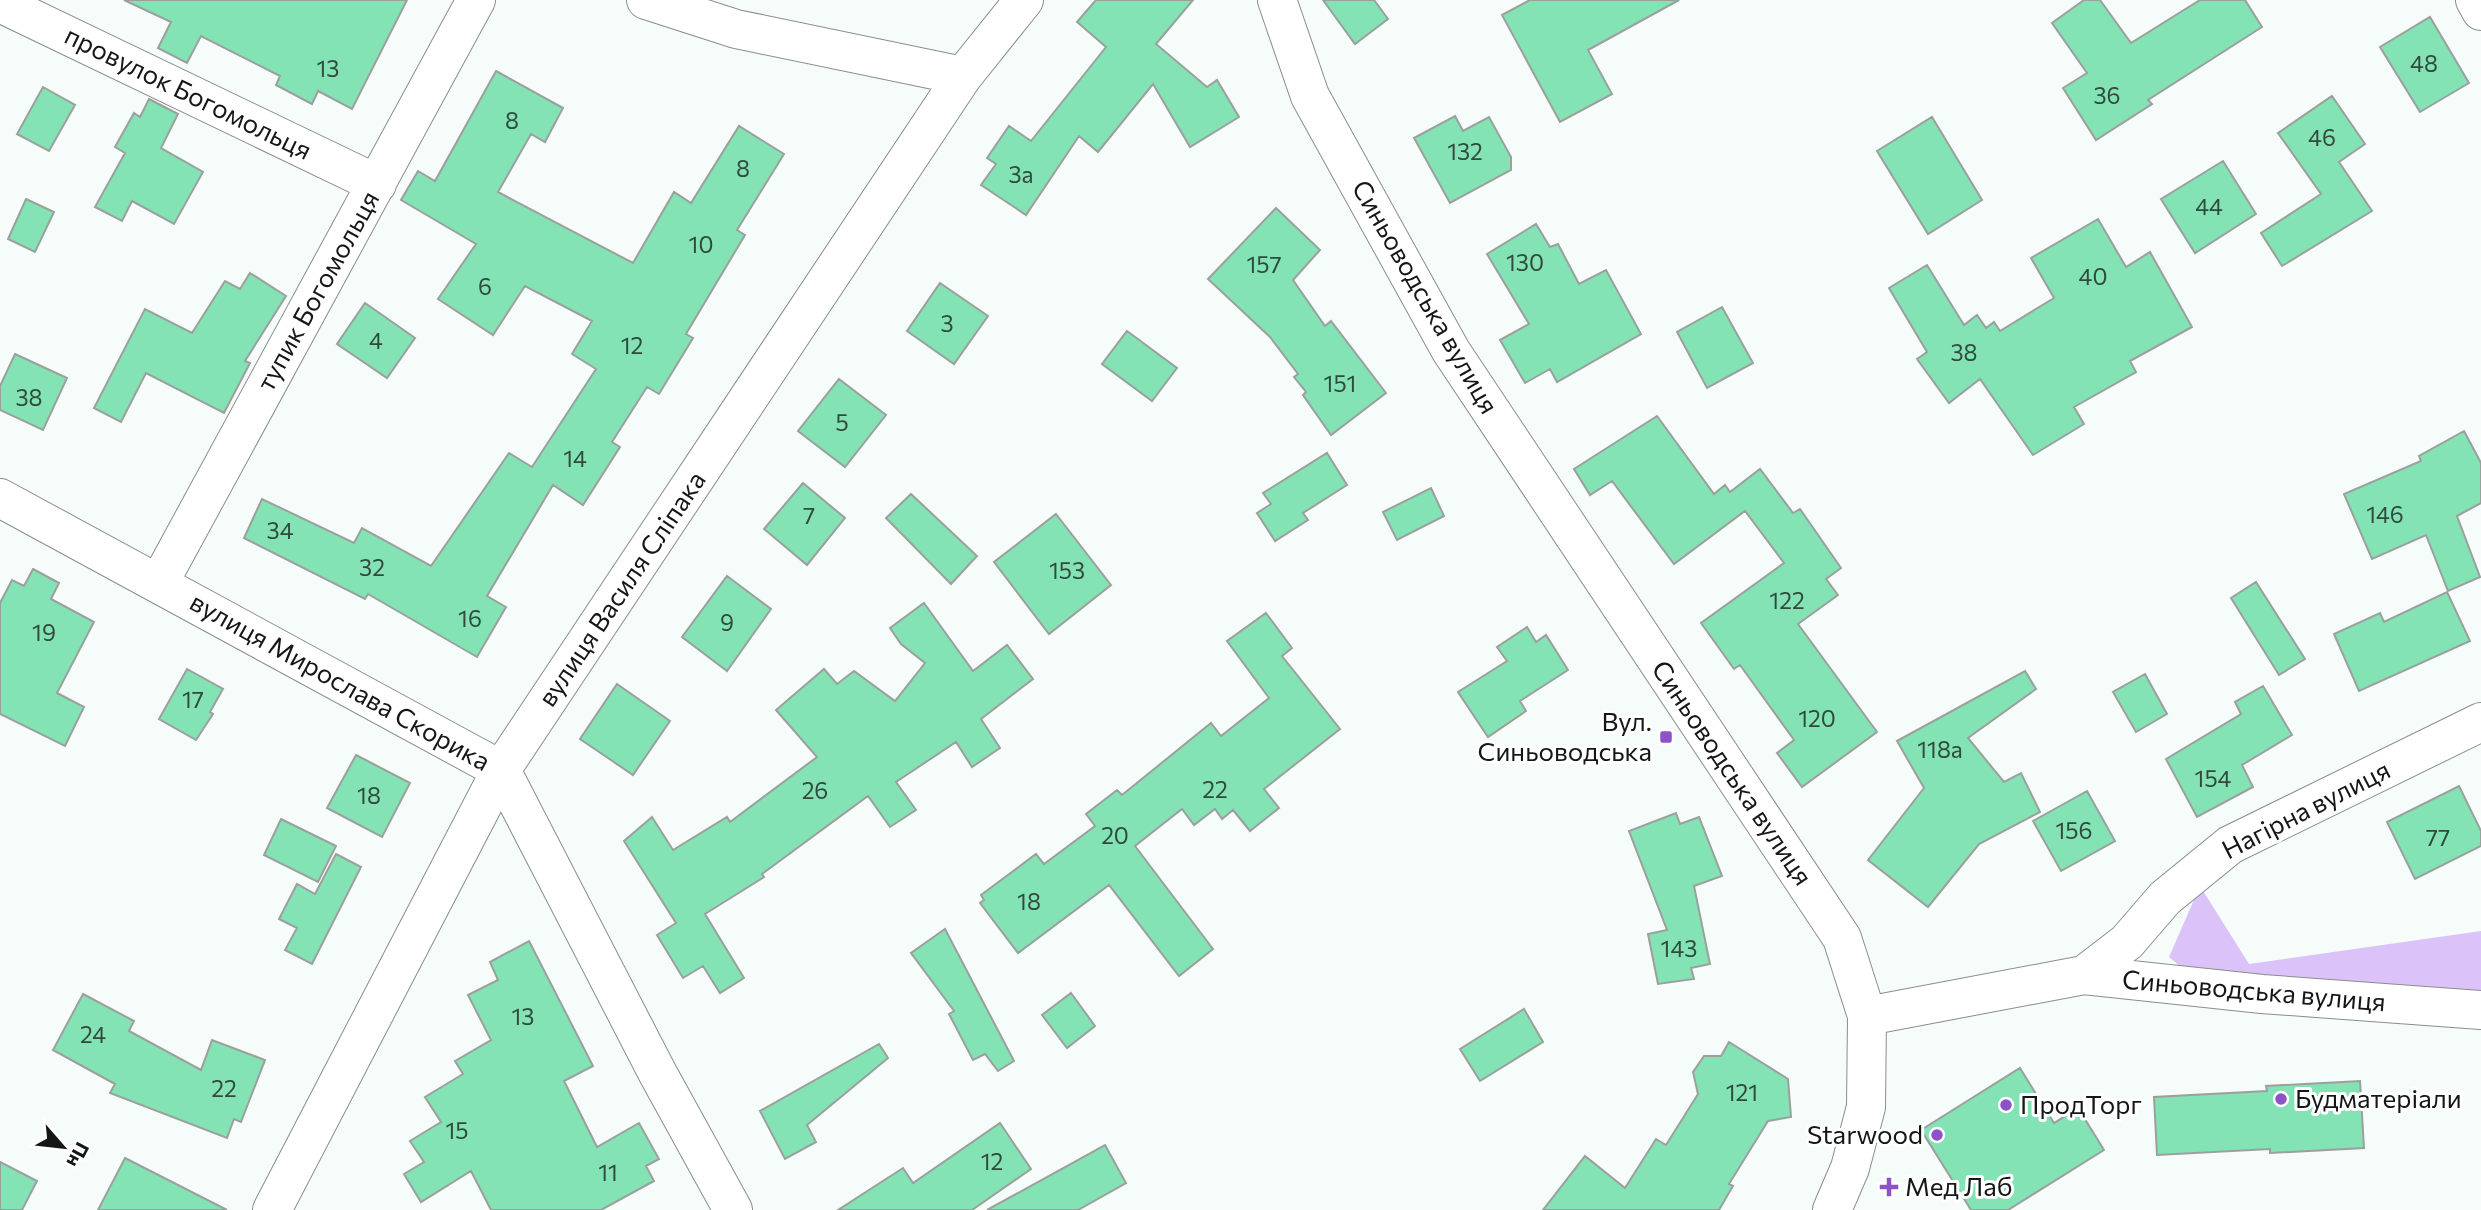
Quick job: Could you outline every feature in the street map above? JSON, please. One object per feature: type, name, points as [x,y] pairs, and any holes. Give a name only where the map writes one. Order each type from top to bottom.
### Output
[{"type":"street","name":"тупик Богомольця","points":[[159,583],[476,0]]},
{"type":"street","points":[[646,0],[736,29],[963,76]]},
{"type":"street","name":"вулиця Василя Сліпака","points":[[272,1210],[501,770],[963,76],[1024,0]]},
{"type":"street","name":"Синьоводська вулиця","points":[[1277,0],[1310,96],[1451,351],[1842,938],[1867,1016],[2084,975],[2262,994],[2481,1010]]},
{"type":"street","points":[[2475,0],[2481,11]]},
{"type":"street","name":"провулок Богомольця","points":[[0,3],[377,184]]},
{"type":"street","name":"вулиця Мирослава Скорика","points":[[0,498],[501,770],[657,1072],[733,1210]]},
{"type":"street","name":"Нагірна вулиця","points":[[2084,975],[2127,942],[2165,898],[2230,845],[2481,722]]},
{"type":"street","points":[[1832,1210],[1850,1168],[1866,1107],[1867,1016]]},
{"type":"shaded area","points":[[2200,886],[2249,964],[2481,931],[2481,1010],[2195,979],[2169,957]]},
{"type":"building","points":[[124,0],[407,0],[352,109],[318,91],[312,104],[276,85],[280,76],[201,36],[187,63],[158,48],[171,22]]},
{"type":"building","points":[[1096,0],[1193,0],[1156,44],[1207,87],[1217,80],[1239,117],[1190,147],[1153,84],[1098,152],[1079,136],[1026,215],[981,185],[996,164],[987,158],[1009,126],[1031,141],[1106,47],[1077,22]]},
{"type":"building","points":[[1323,0],[1374,0],[1388,19],[1355,44]]},
{"type":"building","points":[[1530,0],[1679,0],[1588,50],[1612,94],[1560,122],[1502,15]]},
{"type":"building","points":[[2084,0],[2100,0],[2131,43],[2200,0],[2245,0],[2262,27],[2148,100],[2152,104],[2096,140],[2063,88],[2087,73],[2052,23]]},
{"type":"building","points":[[2430,17],[2469,83],[2420,112],[2380,47]]},
{"type":"building","points":[[496,71],[563,108],[545,142],[531,134],[498,192],[633,263],[674,192],[691,203],[739,126],[784,154],[737,230],[745,235],[686,334],[693,338],[659,394],[647,387],[612,442],[620,447],[583,505],[553,485],[487,596],[506,607],[477,657],[368,594],[365,599],[244,538],[262,499],[354,543],[362,528],[431,566],[509,453],[532,467],[596,369],[572,354],[592,321],[525,286],[493,335],[438,299],[476,244],[401,200],[418,171],[435,181]]},
{"type":"building","points":[[43,87],[75,105],[49,151],[17,134]]},
{"type":"building","points":[[2332,96],[2365,144],[2339,162],[2372,211],[2282,266],[2261,233],[2321,194],[2278,133]]},
{"type":"building","points":[[149,99],[178,114],[161,148],[203,172],[174,224],[132,201],[122,221],[95,207],[125,153],[115,147],[134,113],[140,117]]},
{"type":"building","points":[[1455,116],[1463,131],[1489,117],[1511,157],[1511,170],[1450,203],[1414,138]]},
{"type":"building","points":[[1932,117],[1982,200],[1928,234],[1877,151]]},
{"type":"building","points":[[2223,161],[2256,214],[2195,253],[2161,199]]},
{"type":"building","points":[[26,199],[54,212],[35,252],[8,239]]},
{"type":"building","points":[[1276,208],[1320,250],[1293,280],[1325,326],[1331,321],[1386,393],[1331,435],[1303,395],[1306,392],[1294,377],[1298,374],[1270,337],[1208,279]]},
{"type":"building","points":[[2098,219],[2126,267],[2150,252],[2192,327],[2130,361],[2136,372],[2074,407],[2084,424],[2033,455],[1980,379],[1949,403],[1917,359],[1927,352],[1889,288],[1927,265],[1964,325],[1977,315],[1986,328],[1994,322],[2000,331],[2054,298],[2031,258]]},
{"type":"building","points":[[1536,224],[1550,247],[1558,244],[1579,284],[1606,270],[1641,334],[1557,382],[1550,369],[1525,383],[1500,340],[1529,324],[1487,254]]},
{"type":"building","points":[[250,273],[286,296],[245,361],[250,363],[224,413],[146,373],[121,422],[94,408],[145,309],[192,333],[225,281],[240,289]]},
{"type":"building","points":[[940,283],[988,316],[954,364],[907,331]]},
{"type":"building","points":[[365,303],[415,338],[387,378],[337,344]]},
{"type":"building","points":[[1722,307],[1753,363],[1707,388],[1677,332]]},
{"type":"building","points":[[1127,331],[1177,368],[1152,401],[1102,364]]},
{"type":"building","points":[[15,354],[67,378],[43,430],[0,410],[0,386]]},
{"type":"building","points":[[839,379],[886,415],[845,467],[798,431]]},
{"type":"building","points":[[1657,416],[1714,494],[1725,485],[1730,492],[1760,469],[1793,513],[1800,509],[1841,568],[1826,579],[1838,595],[1798,624],[1877,732],[1802,787],[1777,753],[1794,740],[1740,665],[1734,669],[1701,623],[1784,563],[1745,511],[1674,564],[1612,481],[1590,495],[1574,469]]},
{"type":"building","points":[[2464,431],[2481,463],[2481,503],[2457,516],[2480,577],[2448,591],[2426,535],[2372,559],[2344,494],[2421,461],[2419,456]]},
{"type":"building","points":[[1327,453],[1347,485],[1303,513],[1308,520],[1275,541],[1257,513],[1271,504],[1263,493]]},
{"type":"building","points":[[803,483],[845,518],[807,565],[764,529]]},
{"type":"building","points":[[1431,488],[1444,516],[1397,540],[1383,512]]},
{"type":"building","points":[[911,494],[977,556],[951,584],[886,518]]},
{"type":"building","points":[[1056,514],[1111,585],[1049,634],[994,562]]},
{"type":"building","points":[[33,569],[59,583],[51,599],[94,622],[57,693],[84,707],[65,746],[0,714],[0,603],[12,580],[24,586]]},
{"type":"building","points":[[727,576],[771,609],[727,671],[682,637]]},
{"type":"building","points":[[2256,582],[2305,659],[2279,675],[2231,598]]},
{"type":"building","points":[[2447,592],[2470,641],[2359,691],[2334,634],[2380,613],[2384,622]]},
{"type":"building","points":[[924,603],[973,671],[1007,645],[1033,679],[981,719],[1000,748],[972,767],[956,742],[896,782],[916,810],[890,827],[868,796],[762,874],[764,877],[705,914],[744,978],[720,993],[703,966],[683,978],[657,935],[676,923],[624,841],[652,817],[673,850],[727,817],[730,822],[817,757],[776,710],[824,669],[837,684],[854,671],[895,701],[925,663],[901,644],[890,628]]},
{"type":"building","points":[[1266,613],[1292,648],[1282,656],[1340,729],[1264,789],[1279,808],[1250,831],[1233,810],[1222,819],[1215,809],[1194,825],[1182,809],[1135,846],[1213,949],[1179,976],[1109,885],[1018,953],[980,903],[984,900],[981,895],[1036,854],[1044,864],[1095,826],[1086,814],[1117,790],[1122,795],[1211,723],[1221,736],[1269,698],[1227,641]]},
{"type":"building","points":[[1527,627],[1536,642],[1546,635],[1568,670],[1520,701],[1526,711],[1488,737],[1458,692],[1507,661],[1497,647]]},
{"type":"building","points":[[187,669],[223,689],[210,712],[213,714],[196,740],[159,719]]},
{"type":"building","points":[[2025,671],[2036,689],[1968,738],[2004,782],[2021,773],[2040,812],[1979,844],[1928,907],[1868,860],[1924,788],[1897,741]]},
{"type":"building","points":[[2145,674],[2167,714],[2136,732],[2113,692]]},
{"type":"building","points":[[617,684],[670,721],[633,775],[580,739]]},
{"type":"building","points":[[2263,686],[2292,735],[2242,765],[2253,787],[2197,817],[2166,759],[2241,714],[2235,702]]},
{"type":"building","points":[[356,755],[410,783],[382,837],[327,808]]},
{"type":"building","points":[[2459,786],[2481,831],[2481,846],[2415,879],[2387,822]]},
{"type":"building","points":[[2087,791],[2115,841],[2061,871],[2033,821]]},
{"type":"building","points":[[1676,813],[1680,824],[1699,817],[1722,876],[1694,886],[1710,964],[1691,968],[1694,979],[1658,984],[1648,934],[1667,930],[1629,831]]},
{"type":"building","points":[[281,819],[336,846],[318,882],[264,855]]},
{"type":"building","points":[[336,854],[361,867],[312,964],[285,950],[297,928],[279,919],[297,884],[315,894]]},
{"type":"building","points":[[945,929],[1014,1061],[998,1071],[985,1054],[973,1060],[949,1014],[954,1011],[911,953]]},
{"type":"building","points":[[529,941],[593,1066],[564,1081],[597,1147],[639,1123],[659,1159],[646,1166],[654,1181],[601,1210],[491,1210],[471,1171],[421,1202],[404,1174],[424,1162],[410,1141],[441,1122],[425,1097],[463,1074],[455,1061],[491,1040],[468,995],[498,980],[490,962]]},
{"type":"building","points":[[1071,993],[1095,1026],[1067,1048],[1042,1015]]},
{"type":"building","points":[[83,994],[134,1021],[129,1031],[201,1070],[212,1040],[265,1060],[241,1122],[234,1119],[227,1138],[110,1093],[115,1084],[53,1050]]},
{"type":"building","points":[[1524,1009],[1543,1042],[1480,1081],[1460,1049]]},
{"type":"building","points":[[1729,1042],[1788,1079],[1791,1117],[1768,1121],[1729,1184],[1733,1186],[1719,1210],[1543,1210],[1585,1156],[1625,1188],[1656,1139],[1666,1145],[1698,1094],[1693,1072],[1704,1056],[1721,1056]]},
{"type":"building","points":[[879,1044],[888,1058],[807,1125],[816,1142],[785,1159],[760,1111]]},
{"type":"building","points":[[2020,1068],[2054,1123],[2078,1108],[2104,1150],[2008,1210],[1971,1210],[1921,1130]]},
{"type":"building","points":[[2360,1081],[2364,1148],[2270,1153],[2270,1149],[2157,1155],[2154,1097],[2267,1091],[2266,1086]]},
{"type":"building","points":[[1000,1123],[1031,1169],[972,1210],[838,1210],[903,1168],[913,1183]]},
{"type":"building","points":[[1105,1145],[1126,1183],[1078,1210],[987,1210]]},
{"type":"building","points":[[125,1158],[227,1210],[98,1210]]},
{"type":"building","points":[[0,1162],[37,1181],[22,1210],[0,1210]]},
{"type":"place","name":"Вул. Синьоводська","points":[[1666,737]]},
{"type":"place","name":"Будматеріали","points":[[2281,1099]]},
{"type":"place","name":"ПродТорг","points":[[2006,1105]]},
{"type":"place","name":"Starwood","points":[[1937,1135]]},
{"type":"place","name":"Мед Лаб","points":[[1889,1187]]}]
